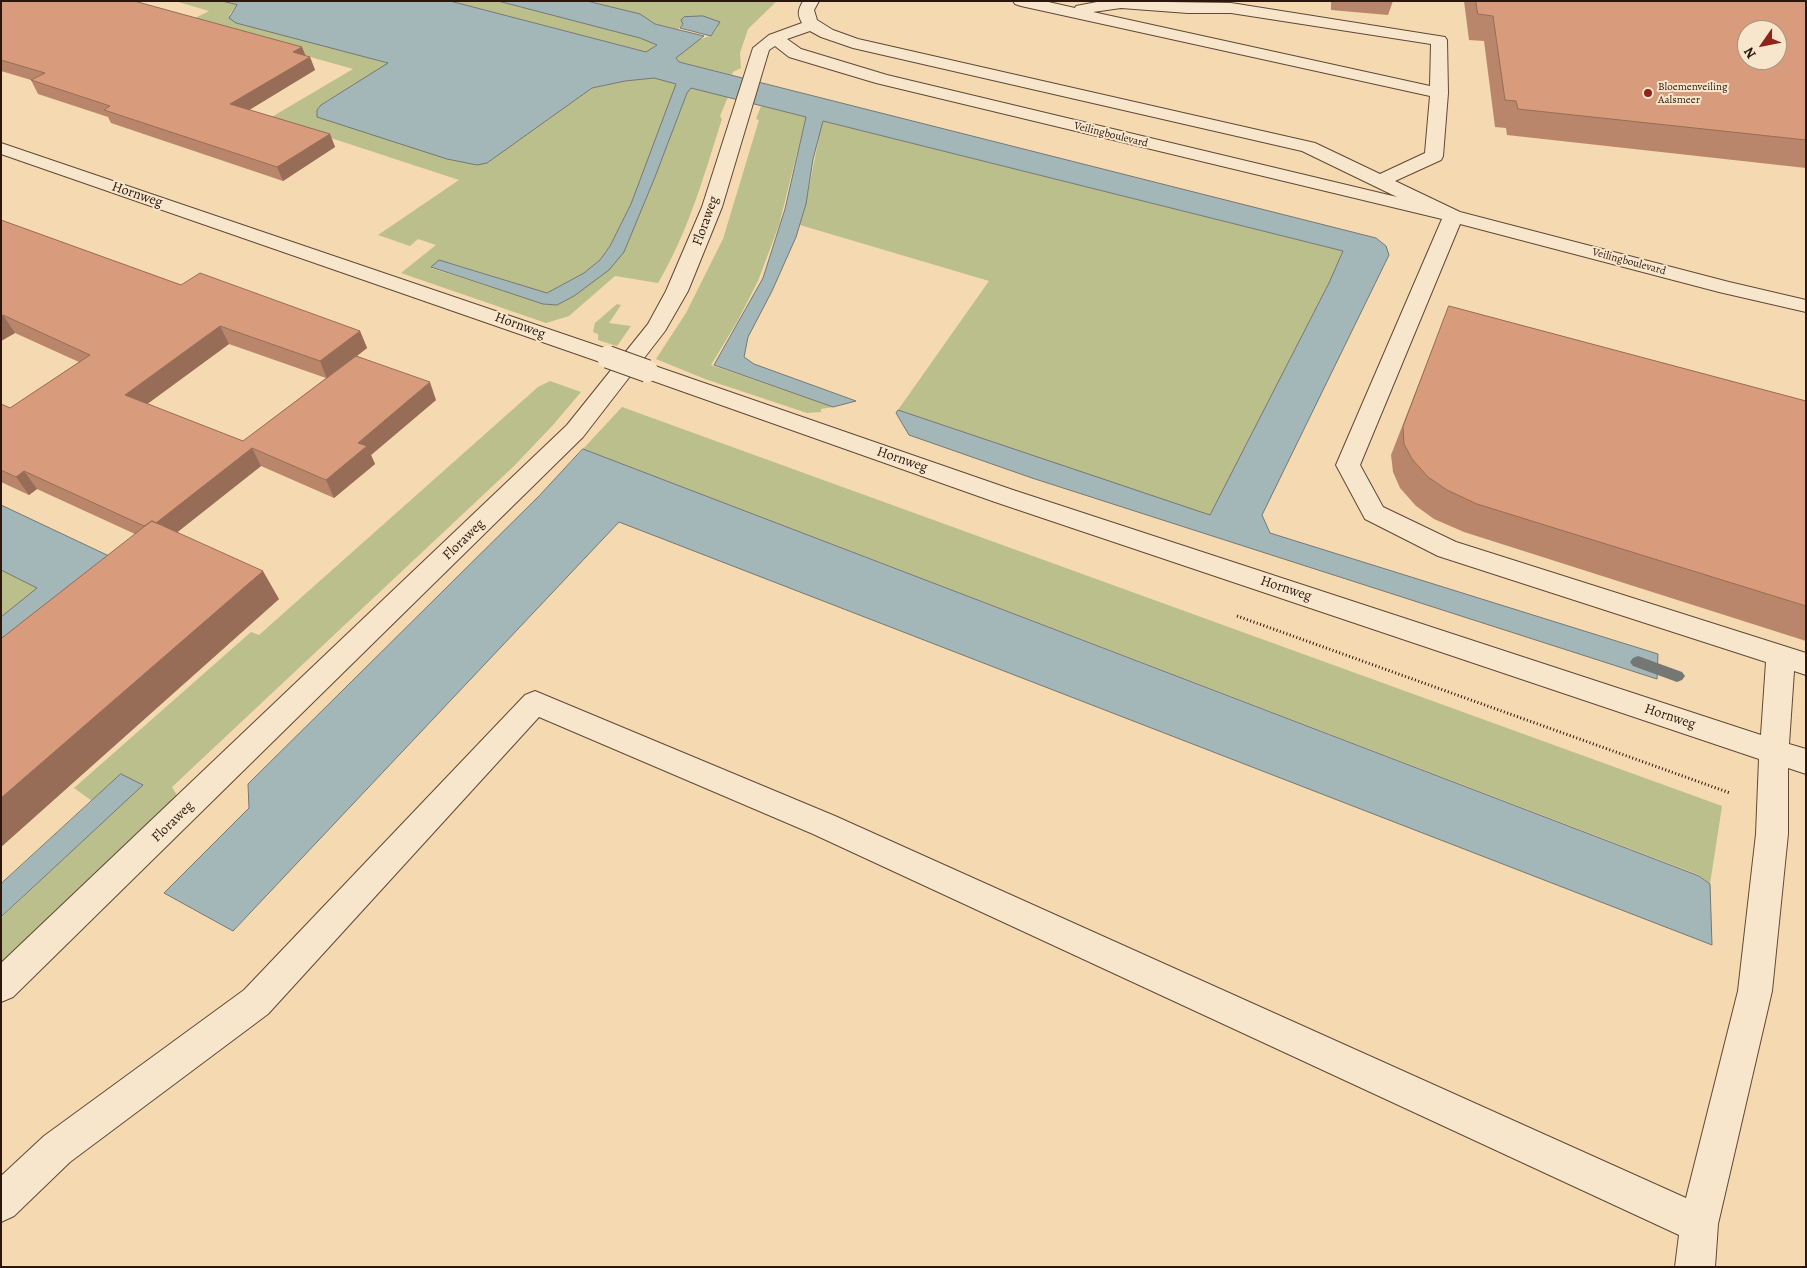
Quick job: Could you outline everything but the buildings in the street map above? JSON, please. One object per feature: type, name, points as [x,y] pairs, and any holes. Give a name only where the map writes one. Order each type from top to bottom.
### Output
[{"type":"street","points":[[811,1],[806,11],[806,18],[812,25]]},
{"type":"street","points":[[1021,1],[1439,93]]},
{"type":"street","points":[[1065,11],[1121,3],[1188,8],[1231,8],[1440,40],[1439,93],[1434,156],[1380,181]]},
{"type":"street","name":"Floraweg","points":[[1,986],[576,431],[657,326],[677,291],[712,207],[744,104],[752,71],[761,48],[775,38],[812,25]]},
{"type":"street","name":"Veilingboulevard","points":[[812,25],[829,35],[853,43],[1308,147],[1453,216]]},
{"type":"street","name":"Veilingboulevard","points":[[775,38],[795,53],[882,79],[1453,216],[1726,288],[1806,306]]},
{"type":"street","name":"Hornweg","points":[[1,148],[472,308],[1004,496],[1806,762]]},
{"type":"street","points":[[1453,216],[1348,466],[1374,513],[1447,548],[1793,660],[1773,751],[1772,834],[1755,991],[1699,1224],[1695,1267]]},
{"type":"street","points":[[1,1203],[57,1149],[256,1002],[535,703],[824,825],[1699,1224]]},
{"type":"path","points":[[1231,614],[1771,807]]},
{"type":"green space","points":[[175,1],[222,1],[237,5],[229,15],[389,64],[325,102],[317,110],[487,163],[592,88],[625,81],[654,78],[676,84],[631,204],[610,246],[600,260],[584,273],[547,293],[450,263],[431,268],[543,304],[557,305],[574,296],[624,252],[691,87],[728,97],[720,116],[722,119],[695,203],[679,243],[658,283],[615,276],[569,316],[546,323],[401,273],[436,245],[418,239],[410,246],[378,235],[459,180],[270,118],[353,69],[187,22],[209,11]]},
{"type":"green space","points":[[450,1],[498,1],[657,44],[647,52]]},
{"type":"green space","points":[[587,1],[777,1],[748,29],[740,53],[741,68],[733,72],[732,75],[676,60],[682,51],[696,41],[711,36],[718,27],[683,24],[678,29],[655,24],[640,14]]},
{"type":"green space","points":[[761,106],[806,117],[779,225],[758,281],[737,322],[711,365],[833,407],[821,409],[821,412],[807,413],[705,379],[656,359],[686,313],[723,239],[759,120],[756,119]]},
{"type":"green space","points":[[823,121],[1343,251],[1329,283],[1210,516],[898,410],[989,281],[800,225]]},
{"type":"green space","points":[[617,304],[621,305],[609,323],[631,326],[617,346],[598,340],[598,334],[593,332],[595,323]]},
{"type":"green space","points":[[550,381],[581,392],[514,466],[172,787],[178,797],[1,966],[1,918],[98,826],[110,786],[92,801],[74,788],[251,632],[259,635],[538,387]]},
{"type":"green space","points":[[622,407],[1722,806],[1710,884],[1699,875],[583,449]]},
{"type":"green space","points":[[1,570],[38,588],[1,617]]},
{"type":"shaded area","points":[[222,1],[450,1],[646,52],[657,45],[640,38],[498,1],[587,1],[640,14],[655,24],[704,36],[676,58],[679,62],[1376,238],[1386,246],[1389,255],[1262,515],[1270,533],[1658,654],[1657,679],[1032,478],[909,435],[896,413],[898,410],[1210,515],[1329,283],[1343,251],[823,121],[813,159],[806,204],[796,237],[772,291],[748,337],[744,357],[754,364],[856,401],[833,407],[714,365],[763,278],[785,209],[806,117],[691,88],[687,93],[624,252],[609,270],[574,296],[557,305],[543,304],[431,267],[439,260],[547,293],[584,273],[600,260],[610,246],[631,204],[676,84],[654,78],[625,81],[592,88],[487,163],[477,165],[447,159],[317,117],[317,110],[321,105],[388,63],[236,23],[229,18],[237,5]]},
{"type":"shaded area","points":[[703,16],[720,22],[711,36],[680,28],[683,24],[681,20],[684,17]]},
{"type":"shaded area","points":[[583,449],[1699,876],[1710,884],[1712,945],[619,522],[233,931],[164,893],[249,808],[248,784],[539,496]]},
{"type":"shaded area","points":[[1,505],[126,564],[1,664],[1,617],[37,588],[1,570]]},
{"type":"shaded area","points":[[121,774],[143,785],[1,917],[1,884]]},
{"type":"waterway","points":[[1638,662],[1677,676]]},
{"type":"place","name":"Bloemenveiling Aalsmeer","points":[[1648,93]]}]
